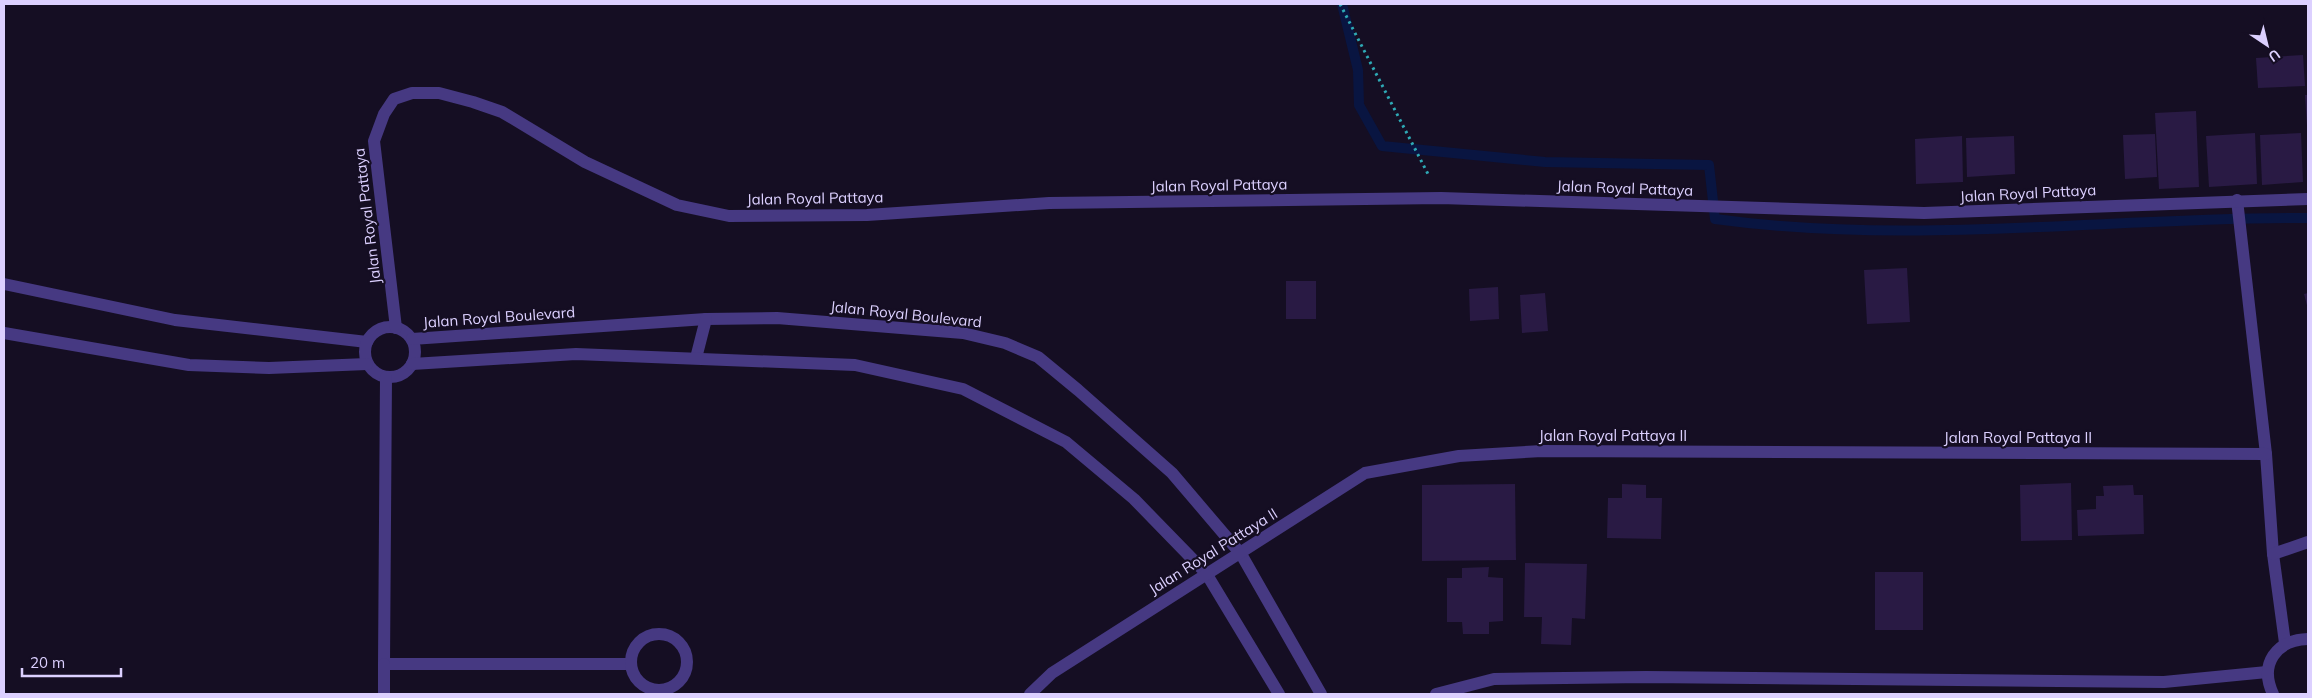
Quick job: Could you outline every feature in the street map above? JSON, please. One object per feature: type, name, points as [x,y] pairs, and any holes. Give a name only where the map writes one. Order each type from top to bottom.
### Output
[{"type":"street","name":"Jalan Royal Pattaya","points":[[396,328],[374,141],[384,114],[394,99],[412,93],[438,93],[474,102],[502,112],[585,162],[677,205],[729,216],[867,215],[1049,203],[1441,198],[1924,213],[2308,198]]},
{"type":"street","points":[[2237,200],[2266,454],[2273,554],[2285,643]]},
{"type":"street","points":[[4,284],[175,320],[367,342]]},
{"type":"street","points":[[696,358],[706,319]]},
{"type":"street","name":"Jalan Royal Boulevard","points":[[412,339],[706,319],[786,319],[963,333],[1005,343],[1038,357],[1172,473],[1241,554],[1322,694]]},
{"type":"street","points":[[396,328],[412,339],[415,355],[412,364],[401,375],[386,377],[378,375],[367,364],[365,357],[367,342],[379,329],[396,328]]},
{"type":"street","points":[[4,333],[189,365],[269,368],[367,364]]},
{"type":"street","points":[[412,364],[576,354],[855,365],[963,389],[1066,442],[1134,499],[1206,573],[1279,694]]},
{"type":"street","points":[[384,694],[386,377]]},
{"type":"street","name":"Jalan Royal Pattaya II","points":[[1030,694],[1052,673],[1206,573],[1241,554],[1366,473],[1459,456],[1542,451],[2266,454]]},
{"type":"street","points":[[2273,554],[2308,542]]},
{"type":"street","points":[[660,634],[677,640],[687,656],[684,674],[679,682],[663,690],[645,687],[633,673],[631,664],[635,646],[642,640],[660,634]]},
{"type":"street","points":[[2273,694],[2268,672],[2270,661],[2285,643],[2308,639]]},
{"type":"street","points":[[384,664],[631,664]]},
{"type":"street","points":[[1436,694],[1494,678],[1646,677],[2164,682],[2268,672]]},
{"type":"path","points":[[1340,4],[1441,198]]},
{"type":"building","points":[[2303,55],[2305,86],[2258,88],[2256,58]]},
{"type":"building","points":[[2305,95],[2308,95],[2308,126],[2307,126]]},
{"type":"building","points":[[2196,111],[2199,187],[2159,189],[2155,113]]},
{"type":"building","points":[[2255,133],[2257,184],[2209,187],[2206,136]]},
{"type":"building","points":[[2301,133],[2303,182],[2262,185],[2260,135]]},
{"type":"building","points":[[2155,134],[2157,177],[2125,179],[2123,135]]},
{"type":"building","points":[[1962,136],[1963,182],[1916,184],[1915,139]]},
{"type":"building","points":[[2014,136],[2015,174],[1967,177],[1966,138]]},
{"type":"building","points":[[1907,268],[1910,322],[1867,324],[1864,270]]},
{"type":"building","points":[[1286,281],[1316,281],[1316,319],[1286,319]]},
{"type":"building","points":[[1498,287],[1499,319],[1470,321],[1469,289]]},
{"type":"building","points":[[1545,293],[1548,331],[1522,333],[1520,295]]},
{"type":"building","points":[[2308,293],[2308,309],[2304,294]]},
{"type":"building","points":[[2071,483],[2072,540],[2021,541],[2020,485]]},
{"type":"building","points":[[1515,484],[1516,560],[1422,561],[1422,485]]},
{"type":"building","points":[[1622,484],[1646,485],[1646,498],[1662,498],[1661,539],[1607,538],[1608,498],[1622,498]]},
{"type":"building","points":[[2133,485],[2134,495],[2143,495],[2144,534],[2078,536],[2077,510],[2096,509],[2096,496],[2104,496],[2103,486]]},
{"type":"building","points":[[1525,563],[1587,564],[1585,619],[1572,618],[1571,645],[1541,644],[1542,617],[1524,617]]},
{"type":"building","points":[[1489,567],[1488,577],[1503,578],[1503,621],[1489,622],[1489,634],[1463,634],[1462,622],[1447,622],[1447,578],[1462,578],[1462,568]]},
{"type":"building","points":[[1875,572],[1923,572],[1923,630],[1875,630]]},
{"type":"waterway","points":[[1342,4],[1358,70],[1359,105],[1382,146],[1545,162],[1709,165],[1715,219],[1789,227],[1937,230],[2308,218]]}]
